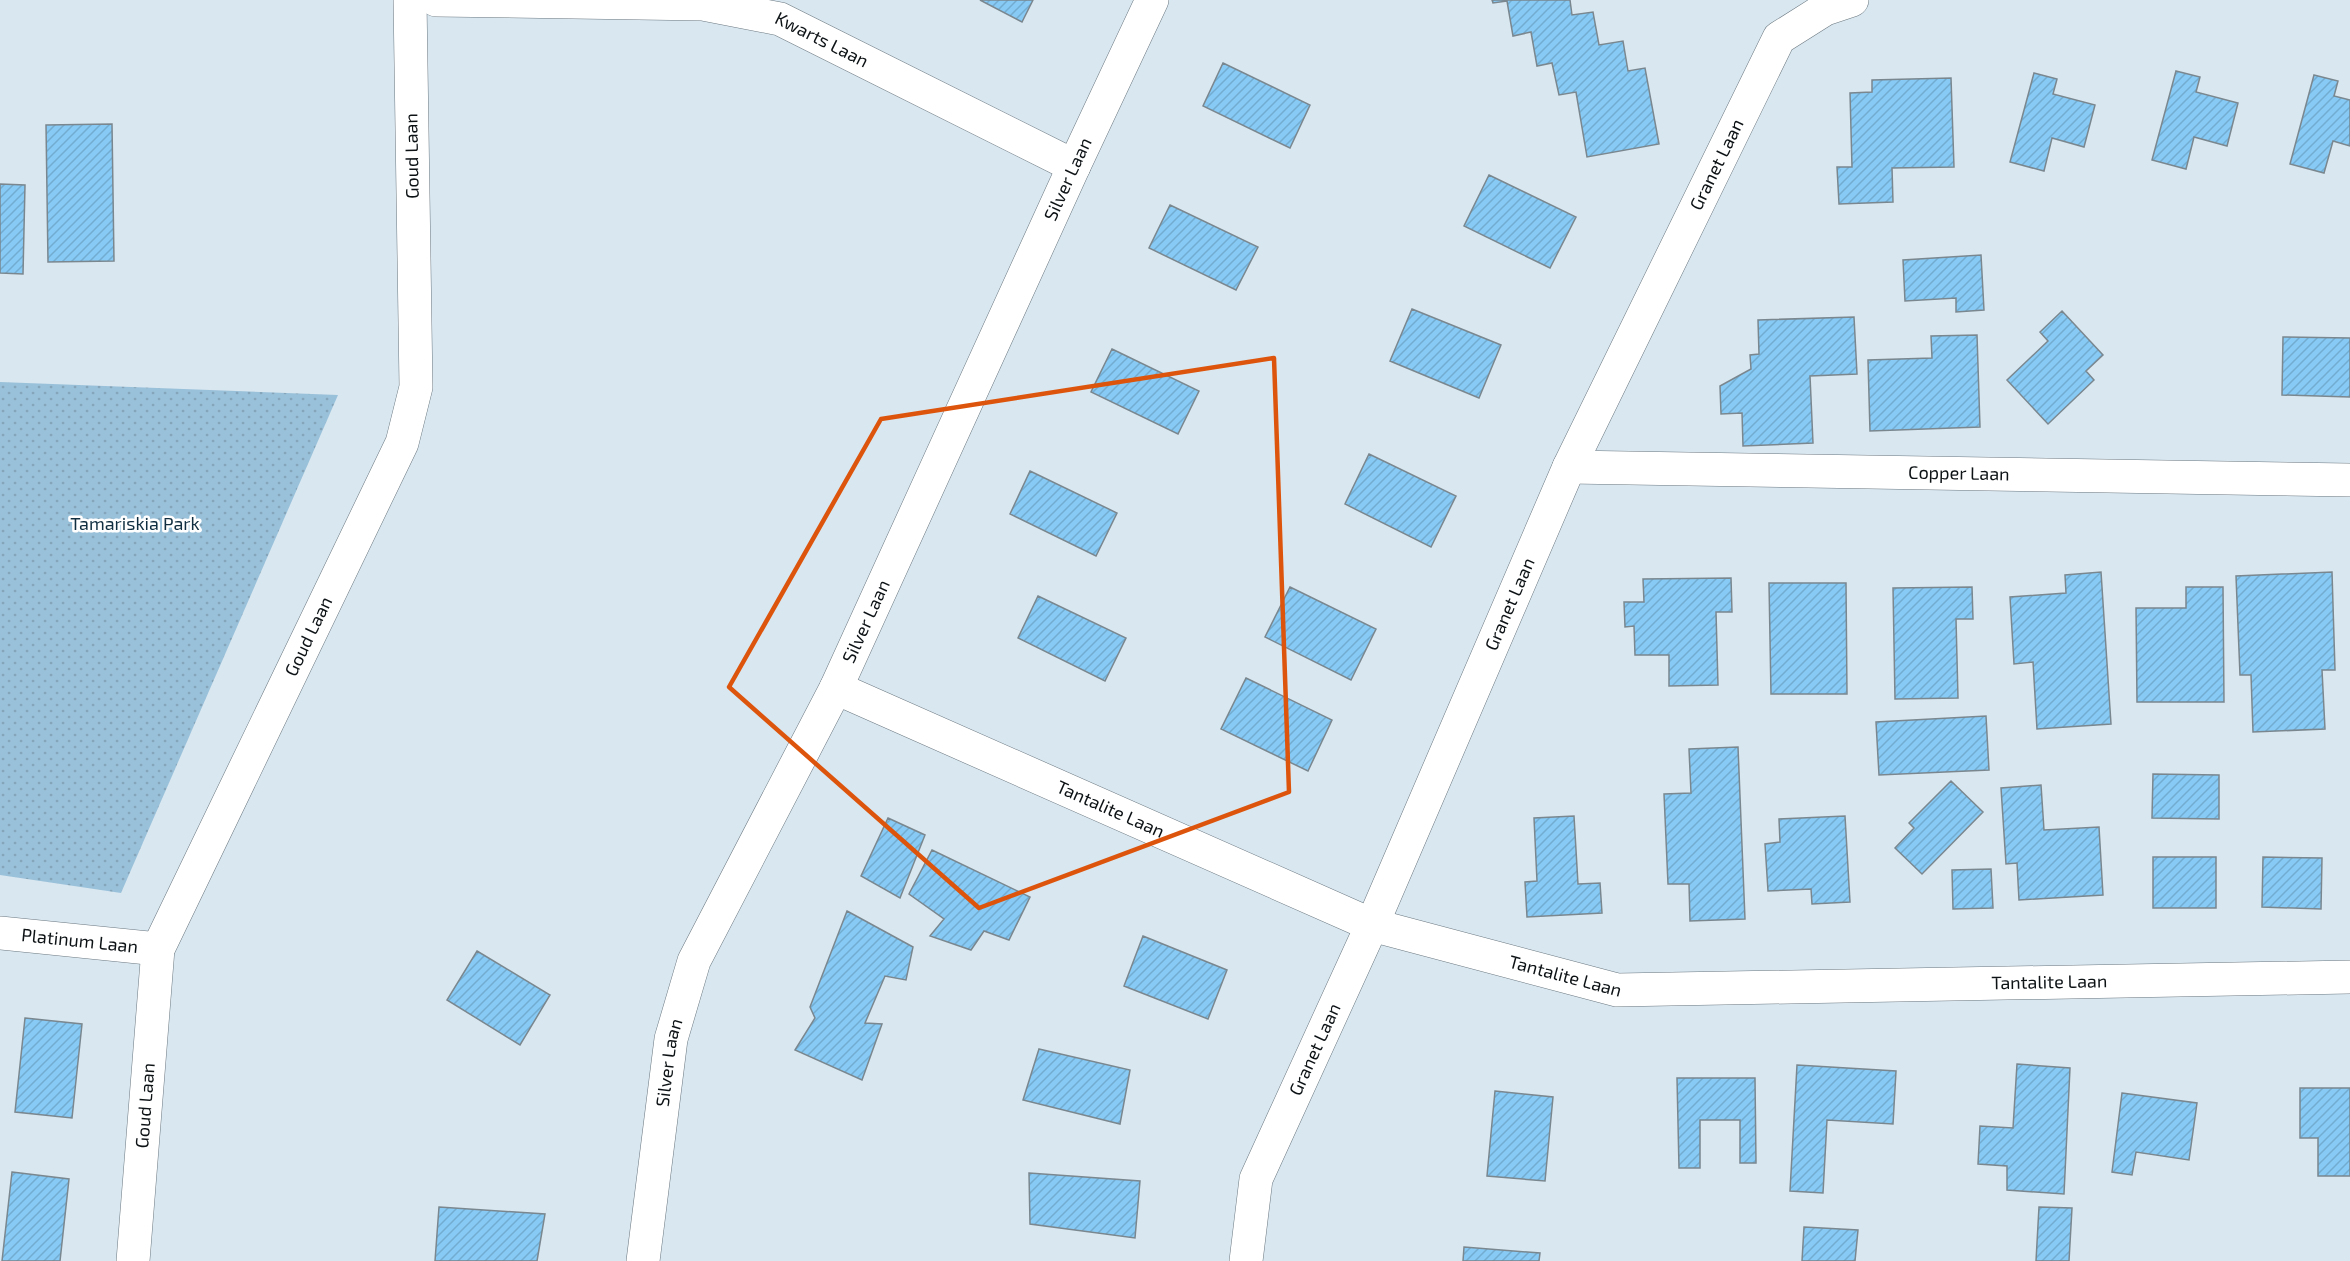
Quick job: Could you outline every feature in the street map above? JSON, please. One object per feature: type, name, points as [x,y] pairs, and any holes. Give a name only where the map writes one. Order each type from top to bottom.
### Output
[{"type":"street","name":"Goud Laan","points":[[133,1261],[158,949],[402,443],[416,387],[410,0]]},
{"type":"street","name":"Kwarts Laan","points":[[436,0],[703,4],[780,19],[1074,166]]},
{"type":"street","name":"Silver Laan","points":[[644,1261],[671,1040],[694,961],[836,688],[1152,0]]},
{"type":"street","name":"Granet Laan","points":[[1246,1261],[1256,1179],[1372,925],[1569,467],[1779,38],[1825,9],[1852,0]]},
{"type":"street","name":"Copper Laan","points":[[1569,467],[2350,480]]},
{"type":"street","name":"Tantalite Laan","points":[[836,688],[1372,925],[1617,990],[2350,977]]},
{"type":"street","name":"Platinum Laan","points":[[0,933],[158,949]]},
{"type":"highlighted area","points":[[1274,358],[1289,792],[979,908],[729,687],[881,419]]},
{"type":"green space","name":"Tamariskia Park","points":[[0,382],[338,395],[121,893],[0,875]]},
{"type":"building","points":[[980,0],[1033,0],[1022,22]]},
{"type":"building","points":[[1492,0],[1570,0],[1572,15],[1593,12],[1599,45],[1623,41],[1628,71],[1645,68],[1659,144],[1587,157],[1576,92],[1559,95],[1552,63],[1537,66],[1531,32],[1513,36],[1507,1],[1493,3]]},
{"type":"building","points":[[1223,63],[1310,105],[1290,148],[1203,106]]},
{"type":"building","points":[[2176,71],[2200,77],[2196,92],[2238,103],[2227,146],[2194,137],[2186,169],[2152,160]]},
{"type":"building","points":[[2034,73],[2057,79],[2053,94],[2095,105],[2084,147],[2052,138],[2044,171],[2010,162]]},
{"type":"building","points":[[2314,75],[2338,81],[2334,96],[2350,100],[2350,146],[2333,141],[2324,173],[2290,164]]},
{"type":"building","points":[[1951,78],[1954,167],[1892,168],[1893,202],[1839,204],[1837,167],[1852,167],[1850,93],[1872,92],[1872,80]]},
{"type":"building","points":[[112,124],[114,261],[48,262],[46,125]]},
{"type":"building","points":[[1489,175],[1576,217],[1550,268],[1464,226]]},
{"type":"building","points":[[0,184],[25,185],[23,274],[0,273]]},
{"type":"building","points":[[1170,205],[1258,247],[1236,290],[1149,248]]},
{"type":"building","points":[[1981,255],[1984,310],[1956,312],[1956,298],[1905,301],[1903,260]]},
{"type":"building","points":[[1412,309],[1501,345],[1479,398],[1390,361]]},
{"type":"building","points":[[2062,311],[2103,355],[2086,371],[2094,380],[2048,424],[2007,380],[2048,341],[2040,332]]},
{"type":"building","points":[[1854,317],[1857,374],[1810,376],[1813,443],[1743,446],[1742,413],[1721,414],[1720,386],[1751,369],[1750,355],[1759,354],[1758,320]]},
{"type":"building","points":[[1977,335],[1980,427],[1870,431],[1868,360],[1932,358],[1931,336]]},
{"type":"building","points":[[2283,337],[2350,338],[2350,397],[2282,395]]},
{"type":"building","points":[[1112,349],[1199,391],[1178,434],[1091,392]]},
{"type":"building","points":[[1369,454],[1456,496],[1431,547],[1345,504]]},
{"type":"building","points":[[1030,471],[1117,513],[1096,556],[1010,514]]},
{"type":"building","points":[[2101,572],[2111,724],[2037,729],[2033,662],[2014,664],[2010,597],[2066,593],[2065,575]]},
{"type":"building","points":[[2332,572],[2335,670],[2322,670],[2325,729],[2253,732],[2251,675],[2240,675],[2236,576]]},
{"type":"building","points":[[1731,578],[1732,612],[1716,612],[1718,685],[1669,686],[1669,655],[1635,655],[1634,626],[1625,627],[1624,602],[1644,602],[1643,579]]},
{"type":"building","points":[[1769,583],[1846,583],[1847,694],[1771,694]]},
{"type":"building","points":[[1290,587],[1376,629],[1351,680],[1265,637]]},
{"type":"building","points":[[1972,587],[1973,619],[1956,619],[1958,698],[1895,699],[1893,588]]},
{"type":"building","points":[[2186,587],[2223,587],[2224,702],[2137,702],[2136,608],[2186,608]]},
{"type":"building","points":[[1038,596],[1126,638],[1105,681],[1018,638]]},
{"type":"building","points":[[1246,678],[1332,720],[1308,771],[1221,729]]},
{"type":"building","points":[[1986,716],[1989,770],[1879,775],[1876,722]]},
{"type":"building","points":[[1738,747],[1745,919],[1690,921],[1689,884],[1668,884],[1664,794],[1691,793],[1689,749]]},
{"type":"building","points":[[2153,774],[2219,775],[2219,819],[2152,818]]},
{"type":"building","points":[[1951,781],[1983,812],[1922,874],[1895,848],[1914,828],[1909,823]]},
{"type":"building","points":[[2041,785],[2044,830],[2099,827],[2103,895],[2019,900],[2017,863],[2006,864],[2001,788]]},
{"type":"building","points":[[1574,816],[1578,884],[1600,883],[1602,913],[1527,917],[1525,882],[1537,881],[1534,818]]},
{"type":"building","points":[[1845,816],[1850,902],[1812,904],[1811,889],[1768,891],[1765,844],[1780,842],[1779,819]]},
{"type":"building","points":[[888,818],[925,835],[900,898],[861,876]]},
{"type":"building","points":[[932,850],[1030,897],[1009,940],[984,931],[971,950],[930,936],[944,919],[909,894]]},
{"type":"building","points":[[2153,857],[2216,857],[2216,908],[2153,908]]},
{"type":"building","points":[[2263,857],[2322,858],[2321,909],[2262,907]]},
{"type":"building","points":[[1991,869],[1993,908],[1953,909],[1952,870]]},
{"type":"building","points":[[847,911],[913,947],[906,980],[885,976],[865,1023],[882,1024],[862,1080],[795,1050],[815,1018],[810,1007]]},
{"type":"building","points":[[1143,936],[1227,970],[1208,1019],[1124,986]]},
{"type":"building","points":[[477,951],[550,995],[520,1045],[447,1000]]},
{"type":"building","points":[[25,1018],[82,1024],[72,1118],[15,1112]]},
{"type":"building","points":[[1039,1049],[1130,1070],[1120,1124],[1023,1100]]},
{"type":"building","points":[[2017,1064],[2070,1068],[2064,1194],[2007,1190],[2007,1166],[1978,1164],[1980,1126],[2013,1128]]},
{"type":"building","points":[[1797,1065],[1896,1071],[1893,1124],[1827,1120],[1823,1193],[1790,1191]]},
{"type":"building","points":[[1677,1078],[1755,1078],[1756,1163],[1740,1163],[1740,1120],[1700,1120],[1700,1168],[1679,1168]]},
{"type":"building","points":[[2300,1088],[2350,1088],[2350,1176],[2318,1176],[2318,1138],[2300,1138]]},
{"type":"building","points":[[1495,1091],[1553,1097],[1545,1181],[1487,1176]]},
{"type":"building","points":[[2122,1093],[2197,1103],[2189,1160],[2136,1152],[2132,1175],[2112,1172]]},
{"type":"building","points":[[12,1172],[69,1179],[60,1261],[2,1261]]},
{"type":"building","points":[[1029,1173],[1140,1181],[1135,1238],[1030,1224]]},
{"type":"building","points":[[439,1207],[545,1214],[537,1261],[435,1261]]},
{"type":"building","points":[[2039,1207],[2072,1208],[2069,1261],[2036,1261]]},
{"type":"building","points":[[1804,1227],[1858,1230],[1855,1261],[1802,1261]]},
{"type":"building","points":[[1464,1247],[1540,1253],[1539,1261],[1463,1261]]}]
